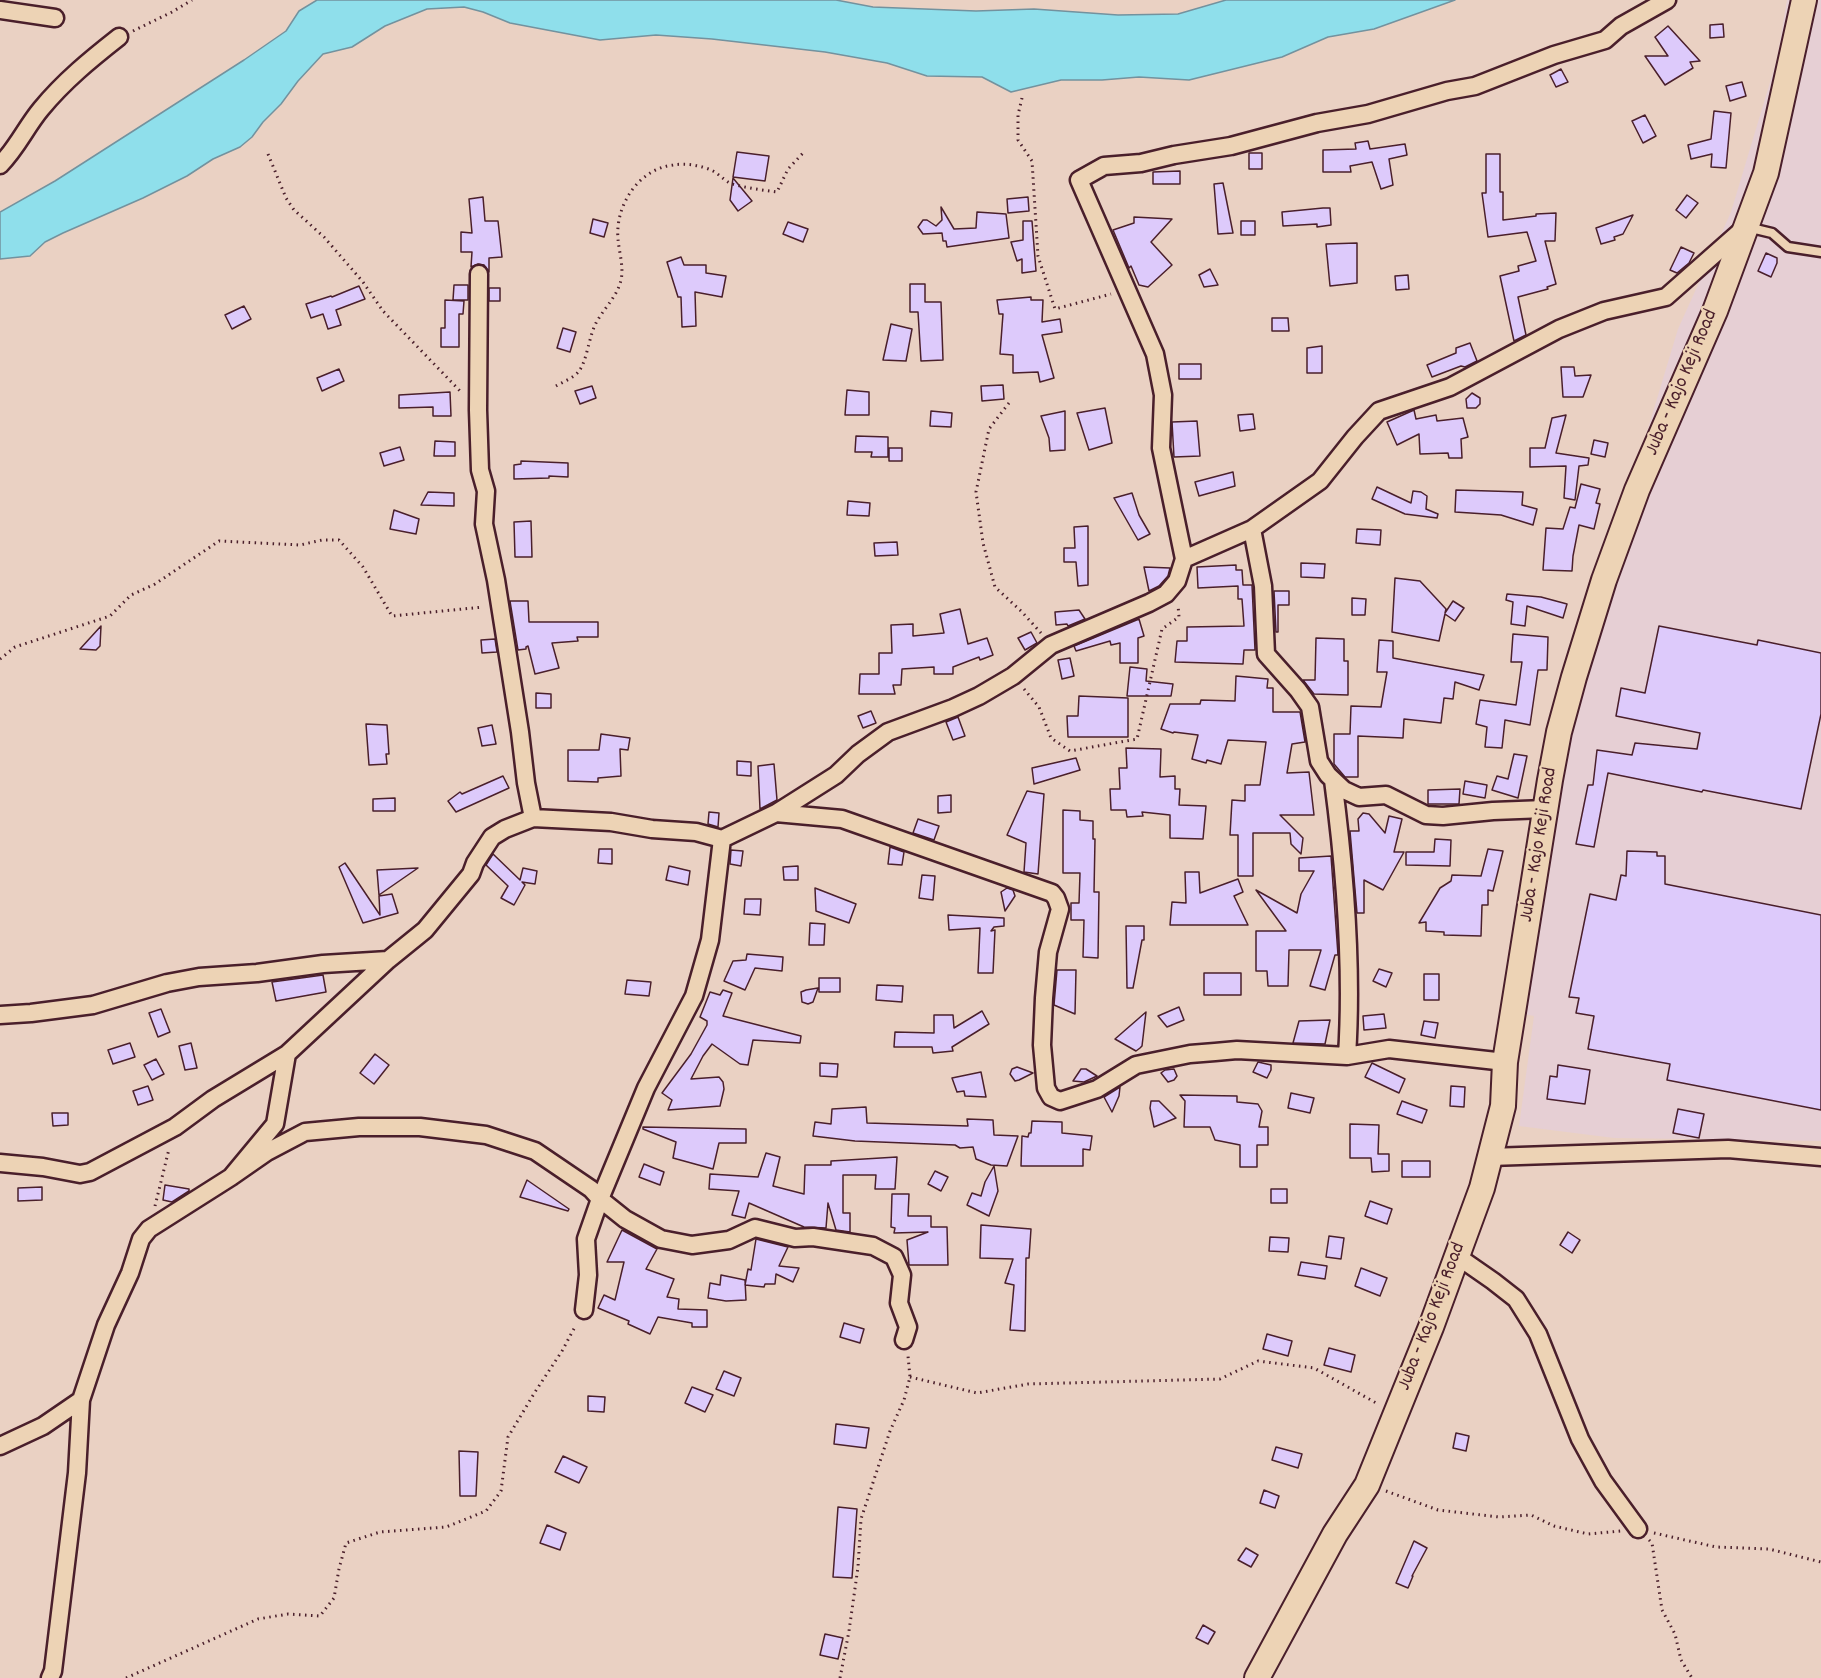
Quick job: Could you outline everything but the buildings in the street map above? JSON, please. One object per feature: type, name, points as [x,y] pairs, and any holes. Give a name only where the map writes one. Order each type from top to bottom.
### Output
[{"type":"main road","name":"Juba - Kajo Keji Road","points":[[1257,1678],[1335,1534],[1367,1485],[1431,1327],[1482,1188],[1503,1106],[1505,1062],[1559,732],[1604,580],[1637,490],[1715,311],[1766,173],[1804,0]]},
{"type":"street","points":[[0,1163],[43,1167],[80,1174],[90,1172],[175,1127],[213,1099],[287,1054],[388,960],[425,930],[471,874],[475,862],[492,837],[505,829],[533,818],[611,822],[652,829],[696,832],[722,839],[776,813],[836,775],[858,754],[888,732],[953,708],[1013,676],[1051,645],[1166,594],[1177,581],[1184,558],[1161,448],[1163,395],[1155,354],[1079,180],[1104,166],[1141,163],[1231,146],[1475,86],[1554,55],[1605,40],[1621,26],[1666,0]]},
{"type":"street","points":[[0,10],[55,18]]},
{"type":"street","points":[[0,165],[10,155],[39,111],[60,87],[119,37]]},
{"type":"street","points":[[1184,558],[1252,529],[1320,481],[1378,411],[1450,387],[1559,329],[1604,312],[1666,297],[1746,226]]},
{"type":"street","points":[[479,274],[478,410],[480,470],[486,491],[484,524],[496,580],[533,818]]},
{"type":"street","points":[[1252,529],[1263,586],[1266,654],[1310,707],[1318,760],[1333,780],[1344,790],[1359,797],[1386,795],[1426,815],[1443,816],[1545,809]]},
{"type":"street","points":[[1333,780],[1348,957],[1347,1056]]},
{"type":"street","points":[[776,813],[842,819],[1052,893],[1060,909],[1048,952],[1042,1045],[1046,1088],[1051,1097],[1060,1101],[1097,1089],[1136,1065],[1190,1054],[1237,1050],[1347,1056],[1389,1049],[1505,1062]]},
{"type":"street","points":[[584,1310],[588,1275],[586,1239],[646,1088],[694,996],[710,940],[722,839]]},
{"type":"street","points":[[0,1015],[93,1005],[166,983],[199,976],[257,973],[323,964],[388,960]]},
{"type":"street","points":[[231,1177],[275,1124],[287,1054]]},
{"type":"street","points":[[50,1678],[53,1671],[61,1608],[76,1473],[81,1400],[106,1325],[130,1273],[141,1239],[149,1228],[267,1152],[305,1132],[359,1126],[420,1127],[486,1135],[535,1151],[591,1189],[625,1219],[661,1239],[692,1245],[729,1240],[755,1228],[795,1238],[813,1238],[873,1246],[894,1257],[902,1275],[899,1303],[908,1327],[904,1340]]},
{"type":"street","points":[[1490,1157],[1728,1149],[1821,1157]]},
{"type":"street","points":[[1457,1257],[1516,1299],[1538,1334],[1580,1439],[1603,1481],[1638,1529]]},
{"type":"street","points":[[0,1446],[44,1426],[81,1400]]},
{"type":"lane","points":[[1746,226],[1772,233],[1788,247],[1821,252]]},
{"type":"path","points":[[140,28],[192,0]]},
{"type":"path","points":[[1022,98],[1018,115],[1018,140],[1032,161],[1038,256],[1055,309],[1127,290]]},
{"type":"path","points":[[556,386],[579,372],[595,324],[617,293],[622,279],[618,221],[626,196],[636,185],[647,175],[660,168],[673,165],[696,165],[712,171],[733,184],[777,192],[788,169],[804,152]]},
{"type":"path","points":[[268,154],[286,198],[294,210],[324,237],[363,282],[383,312],[478,410]]},
{"type":"path","points":[[1009,403],[990,429],[976,492],[983,543],[995,587],[1022,612],[1051,645]]},
{"type":"path","points":[[0,658],[15,647],[110,616],[131,595],[155,584],[219,541],[300,545],[322,540],[339,540],[363,567],[392,616],[482,607],[500,609]]},
{"type":"path","points":[[1013,676],[1039,707],[1051,738],[1070,751],[1137,739],[1162,629],[1179,617],[1177,581]]},
{"type":"path","points":[[149,1228],[175,1127]]},
{"type":"path","points":[[126,1678],[258,1619],[288,1614],[320,1616],[334,1598],[346,1543],[380,1532],[446,1527],[486,1511],[501,1491],[508,1437],[562,1351],[584,1310]]},
{"type":"path","points":[[840,1678],[851,1620],[861,1519],[890,1431],[904,1400],[910,1377],[909,1357],[904,1340]]},
{"type":"path","points":[[910,1377],[977,1393],[1028,1384],[1220,1379],[1258,1361],[1314,1368],[1395,1414]]},
{"type":"path","points":[[1367,1485],[1438,1510],[1499,1517],[1531,1515],[1554,1526],[1588,1534],[1638,1529],[1716,1547],[1769,1549],[1821,1562]]},
{"type":"path","points":[[1638,1529],[1652,1543],[1662,1610],[1675,1634],[1681,1660],[1692,1678]]},
{"type":"shaded area","points":[[1787,0],[1821,0],[1821,1141],[1614,1138],[1519,1126],[1534,1016],[1513,1012],[1538,820],[1631,485],[1678,329],[1731,212],[1777,59]]},
{"type":"water","points":[[317,0],[836,0],[873,7],[976,11],[1034,9],[1118,15],[1178,14],[1226,0],[1455,0],[1374,29],[1328,37],[1282,57],[1189,80],[1139,77],[1061,80],[1011,92],[982,77],[927,76],[887,63],[825,52],[656,35],[600,40],[510,23],[464,7],[427,9],[385,26],[352,47],[323,54],[252,137],[240,147],[213,159],[187,176],[143,198],[45,242],[30,256],[0,259],[0,212],[55,181],[244,60],[286,31],[299,11]]}]
